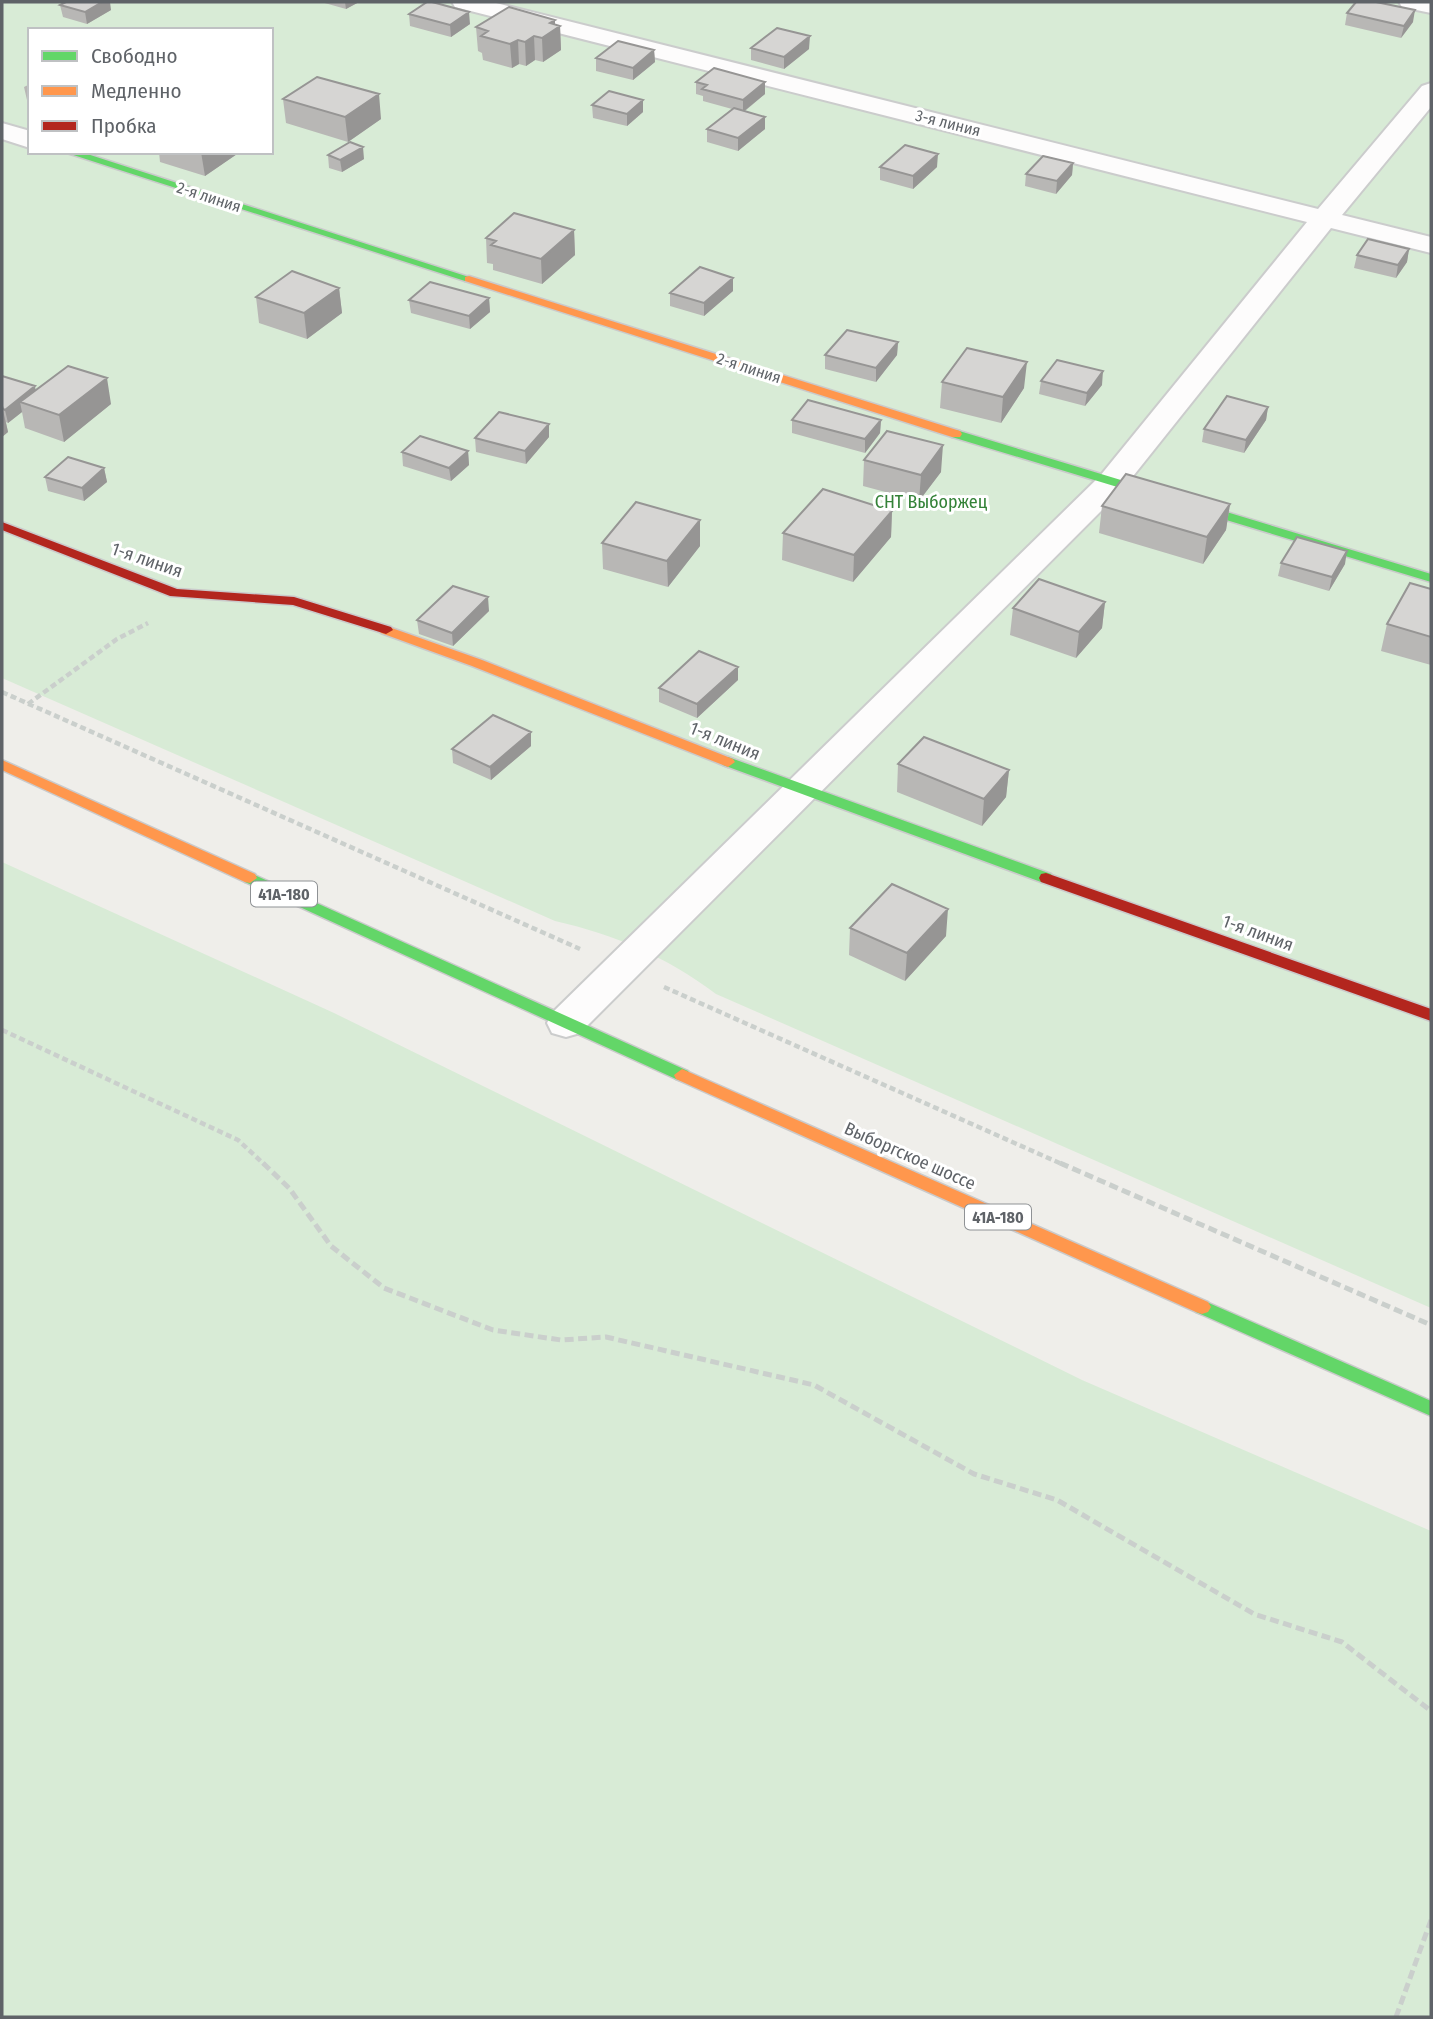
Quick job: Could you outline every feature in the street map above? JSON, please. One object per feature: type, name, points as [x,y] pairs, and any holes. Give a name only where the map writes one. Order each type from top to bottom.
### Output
[{"type":"street","name":"3-я линия","points":[[464,2],[1431,245]]},
{"type":"street","points":[[1411,2],[1431,6]]},
{"type":"street","points":[[566,1023],[1111,483],[1431,91]]},
{"type":"street","points":[[2,131],[28,139]]},
{"type":"street","name":"2-я линия","points":[[75,154],[1111,483],[1431,578]]},
{"type":"street","name":"1-я линия","points":[[2,526],[175,593],[294,601],[354,619],[477,663],[801,791],[1431,1015]]},
{"type":"street","name":"41А-180","points":[[2,765],[566,1023]]},
{"type":"street","name":"Выборгское шоссе","points":[[566,1023],[1431,1409]]},
{"type":"path","points":[[28,704],[117,639],[149,622]]},
{"type":"path","points":[[2,692],[937,1110],[1431,1325]]},
{"type":"path","points":[[2,1030],[238,1140],[289,1188],[331,1246],[384,1288],[493,1331],[561,1340],[606,1337],[814,1385],[974,1474],[1057,1500],[1254,1614],[1342,1642],[1431,1711]]},
{"type":"path","points":[[1396,2017],[1431,1920]]},
{"type":"green space","name":"СНТ Выборжец","points":[[2,2],[1431,2],[1431,1308],[716,994],[659,958],[619,940],[555,921],[2,678]]},
{"type":"green space","points":[[2,862],[334,1013],[1082,1380],[1431,1531],[1431,2017],[2,2017]]},
{"type":"building","points":[[66,2],[102,2],[85,12],[60,5]]},
{"type":"building","points":[[427,2],[469,12],[450,25],[409,14]]},
{"type":"building","points":[[1356,2],[1376,2],[1415,10],[1404,26],[1347,13]]},
{"type":"building","points":[[509,7],[555,20],[550,23],[560,26],[542,38],[534,36],[525,42],[518,40],[510,44],[481,36],[488,31],[476,27]]},
{"type":"building","points":[[777,28],[810,36],[784,57],[751,48]]},
{"type":"building","points":[[618,41],[654,50],[633,68],[596,58]]},
{"type":"building","points":[[714,68],[765,82],[743,100],[702,89],[707,85],[696,82]]},
{"type":"building","points":[[317,77],[379,94],[345,117],[283,99]]},
{"type":"building","points":[[609,91],[643,100],[627,114],[592,105]]},
{"type":"building","points":[[734,108],[765,117],[738,138],[707,129]]},
{"type":"building","points":[[350,142],[363,147],[340,160],[328,155]]},
{"type":"building","points":[[905,145],[938,154],[913,176],[880,167]]},
{"type":"building","points":[[1043,156],[1073,163],[1057,181],[1026,174]]},
{"type":"building","points":[[514,213],[574,230],[541,259],[491,245],[496,241],[486,238]]},
{"type":"building","points":[[1368,239],[1409,249],[1398,265],[1357,255]]},
{"type":"building","points":[[700,267],[733,278],[704,303],[670,293]]},
{"type":"building","points":[[292,271],[339,288],[304,313],[256,297]]},
{"type":"building","points":[[430,282],[489,298],[469,316],[409,300]]},
{"type":"building","points":[[847,330],[898,342],[876,368],[825,355]]},
{"type":"building","points":[[967,348],[1027,362],[1003,397],[942,382]]},
{"type":"building","points":[[1057,360],[1103,371],[1087,393],[1041,381]]},
{"type":"building","points":[[68,366],[107,378],[59,415],[20,402]]},
{"type":"building","points":[[2,376],[35,386],[5,410],[2,406]]},
{"type":"building","points":[[1227,396],[1268,407],[1246,440],[1204,429]]},
{"type":"building","points":[[808,400],[881,420],[865,439],[792,420]]},
{"type":"building","points":[[499,412],[549,424],[525,451],[475,438]]},
{"type":"building","points":[[887,431],[943,445],[921,475],[864,460]]},
{"type":"building","points":[[420,436],[468,451],[449,468],[402,452]]},
{"type":"building","points":[[68,457],[104,468],[82,488],[45,477]]},
{"type":"building","points":[[1126,474],[1230,504],[1207,537],[1102,506]]},
{"type":"building","points":[[823,489],[892,511],[854,555],[783,533]]},
{"type":"building","points":[[636,502],[700,520],[667,561],[602,543]]},
{"type":"building","points":[[1297,537],[1347,551],[1332,577],[1281,563]]},
{"type":"building","points":[[1039,579],[1105,602],[1079,632],[1013,608]]},
{"type":"building","points":[[1410,583],[1431,589],[1431,637],[1387,624]]},
{"type":"building","points":[[453,586],[488,597],[452,633],[417,620]]},
{"type":"building","points":[[699,651],[738,667],[697,704],[659,688]]},
{"type":"building","points":[[493,715],[531,732],[490,767],[452,749]]},
{"type":"building","points":[[924,737],[1009,770],[984,799],[898,764]]},
{"type":"building","points":[[892,884],[948,909],[907,953],[850,928]]},
{"type":"traffic: fast","points":[[75,154],[469,279]]},
{"type":"traffic: fast","points":[[956,434],[1431,578]]},
{"type":"traffic: fast","points":[[728,762],[1046,878]]},
{"type":"traffic: fast","points":[[250,878],[682,1075]]},
{"type":"traffic: fast","points":[[1202,1307],[1431,1409]]},
{"type":"traffic: slow","points":[[469,279],[956,434]]},
{"type":"traffic: slow","points":[[386,630],[728,762]]},
{"type":"traffic: slow","points":[[2,765],[250,878]]},
{"type":"traffic: slow","points":[[682,1075],[1202,1307]]},
{"type":"traffic: jam","points":[[2,526],[175,593],[294,601],[386,630]]},
{"type":"traffic: jam","points":[[1046,878],[1431,1015]]}]
